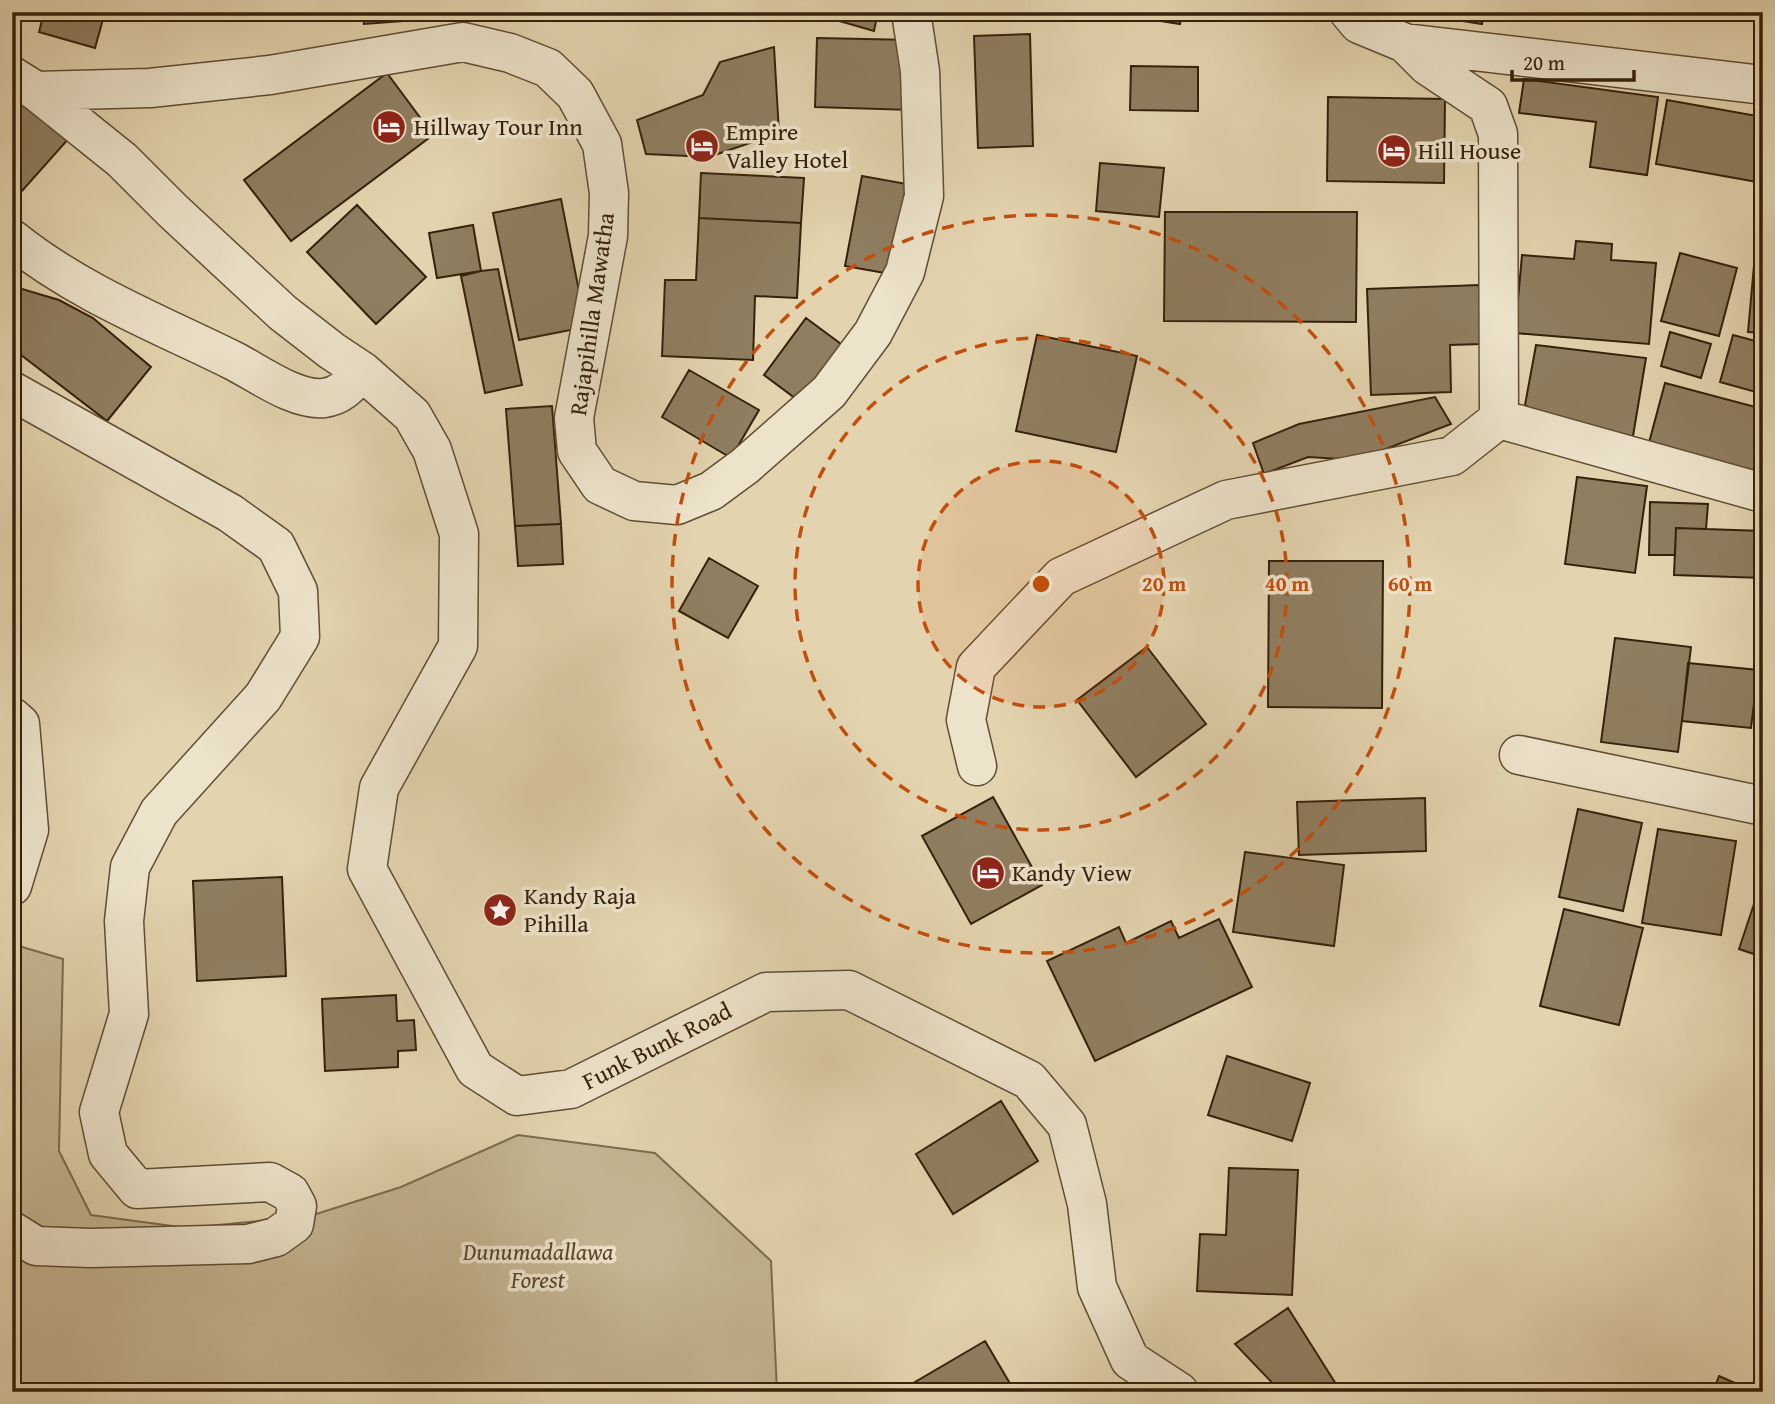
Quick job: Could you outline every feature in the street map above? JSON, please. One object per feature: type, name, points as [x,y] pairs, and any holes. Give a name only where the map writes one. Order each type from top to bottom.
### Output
[{"type":"street","name":"Rajapihilla Mawatha","points":[[24,83],[150,88],[270,75],[463,42],[510,53],[548,68],[575,94],[602,144],[608,193],[608,236],[574,418],[577,451],[600,485],[634,501],[677,505],[711,491],[745,466],[829,392],[873,333],[905,272],[924,196],[920,71],[911,12]]},
{"type":"street","points":[[1349,12],[1359,24],[1405,43],[1763,85]]},
{"type":"street","points":[[1405,43],[1428,66],[1488,107],[1498,134],[1499,419]]},
{"type":"street","name":"Funk Bunk Road","points":[[24,83],[122,160],[283,313],[362,371],[412,415],[432,450],[458,534],[458,646],[379,788],[367,869],[475,1069],[517,1096],[571,1090],[766,992],[849,990],[1030,1080],[1067,1125],[1087,1204],[1097,1287],[1130,1360],[1179,1392]]},
{"type":"street","points":[[12,239],[101,298],[232,360],[302,397],[325,398],[344,391],[362,371]]},
{"type":"street","points":[[12,391],[230,513],[276,547],[298,591],[300,637],[263,697],[159,812],[131,867],[124,921],[129,1014],[99,1112],[108,1154],[137,1189],[270,1182],[290,1193],[297,1206],[294,1224],[276,1237],[248,1244],[91,1248],[37,1246],[12,1231]]},
{"type":"street","points":[[1499,419],[1763,493]]},
{"type":"street","points":[[977,766],[966,720],[976,667],[1061,577],[1226,500],[1452,456],[1499,419]]},
{"type":"street","points":[[12,717],[20,724],[29,830],[12,886]]},
{"type":"street","points":[[1519,755],[1763,806]]},
{"type":"green space","name":"Dunumadallawa Forest","points":[[12,944],[63,959],[59,1151],[91,1215],[187,1228],[310,1216],[401,1187],[518,1135],[655,1153],[771,1261],[777,1392],[12,1392]]},
{"type":"building","points":[[44,12],[105,12],[95,48],[39,32]]},
{"type":"building","points":[[363,12],[443,12],[444,18],[364,24]]},
{"type":"building","points":[[808,12],[878,12],[874,31]]},
{"type":"building","points":[[1104,12],[1182,12],[1180,24]]},
{"type":"building","points":[[1407,12],[1484,12],[1482,24]]},
{"type":"building","points":[[1030,34],[1033,146],[978,148],[974,36]]},
{"type":"building","points":[[817,38],[913,40],[912,110],[815,107]]},
{"type":"building","points":[[774,47],[779,133],[709,157],[646,154],[637,120],[703,95],[720,62]]},
{"type":"building","points":[[1131,66],[1198,67],[1198,111],[1130,110]]},
{"type":"building","points":[[387,73],[433,135],[291,241],[244,180]]},
{"type":"building","points":[[1524,79],[1658,97],[1647,175],[1590,167],[1596,122],[1519,113]]},
{"type":"building","points":[[12,91],[71,136],[13,201],[12,200]]},
{"type":"building","points":[[1328,97],[1445,99],[1444,183],[1327,181]]},
{"type":"building","points":[[1667,100],[1763,117],[1763,183],[1656,164]]},
{"type":"building","points":[[1100,163],[1164,168],[1159,217],[1096,211]]},
{"type":"building","points":[[701,173],[804,178],[801,223],[699,218]]},
{"type":"building","points":[[862,176],[918,186],[902,276],[845,266]]},
{"type":"building","points":[[561,199],[586,327],[519,340],[493,213]]},
{"type":"building","points":[[357,205],[426,277],[376,324],[307,252]]},
{"type":"building","points":[[1165,212],[1357,212],[1356,322],[1164,321]]},
{"type":"building","points":[[699,218],[801,223],[797,298],[755,296],[753,360],[662,356],[665,280],[696,280]]},
{"type":"building","points":[[473,225],[481,271],[437,278],[429,233]]},
{"type":"building","points":[[1576,241],[1612,244],[1611,260],[1656,263],[1649,344],[1515,333],[1522,255],[1574,259]]},
{"type":"building","points":[[1756,243],[1763,244],[1763,333],[1748,332]]},
{"type":"building","points":[[1680,253],[1737,268],[1719,336],[1661,321]]},
{"type":"building","points":[[498,269],[522,385],[485,393],[461,276]]},
{"type":"building","points":[[1480,285],[1482,344],[1450,345],[1451,392],[1371,395],[1367,289]]},
{"type":"building","points":[[12,286],[59,300],[93,318],[151,367],[107,421],[12,348]]},
{"type":"building","points":[[806,318],[845,347],[803,404],[764,375]]},
{"type":"building","points":[[1670,332],[1711,344],[1701,378],[1661,366]]},
{"type":"building","points":[[1037,335],[1137,356],[1116,452],[1016,431]]},
{"type":"building","points":[[1733,335],[1763,343],[1763,394],[1720,382]]},
{"type":"building","points":[[1536,345],[1646,358],[1632,442],[1557,424],[1525,405]]},
{"type":"building","points":[[689,370],[759,410],[731,458],[662,417]]},
{"type":"building","points":[[1665,383],[1763,409],[1763,481],[1647,450]]},
{"type":"building","points":[[1435,397],[1451,424],[1357,460],[1308,457],[1264,474],[1253,443],[1299,424]]},
{"type":"building","points":[[552,406],[561,524],[515,526],[506,409]]},
{"type":"building","points":[[1577,477],[1647,486],[1635,573],[1565,564]]},
{"type":"building","points":[[1650,502],[1708,504],[1706,529],[1676,528],[1675,555],[1649,555]]},
{"type":"building","points":[[561,524],[563,564],[518,566],[515,526]]},
{"type":"building","points":[[1676,528],[1763,531],[1763,578],[1674,575]]},
{"type":"building","points":[[709,558],[758,586],[728,638],[679,611]]},
{"type":"building","points":[[1269,561],[1383,561],[1382,708],[1268,707]]},
{"type":"building","points":[[1760,621],[1763,621],[1763,719],[1761,719]]},
{"type":"building","points":[[1615,638],[1691,647],[1678,752],[1601,742]]},
{"type":"building","points":[[1147,647],[1206,724],[1136,777],[1077,700]]},
{"type":"building","points":[[1688,663],[1758,670],[1751,728],[1682,721]]},
{"type":"building","points":[[993,797],[1042,885],[971,924],[922,836]]},
{"type":"building","points":[[1425,798],[1426,851],[1299,855],[1297,802]]},
{"type":"building","points":[[1578,809],[1642,823],[1623,911],[1559,897]]},
{"type":"building","points":[[1658,829],[1736,841],[1721,935],[1642,923]]},
{"type":"building","points":[[1245,852],[1344,865],[1334,946],[1233,932]]},
{"type":"building","points":[[282,877],[286,976],[197,981],[193,881]]},
{"type":"building","points":[[1757,895],[1763,897],[1763,957],[1739,949]]},
{"type":"building","points":[[1564,909],[1643,928],[1619,1025],[1540,1006]]},
{"type":"building","points":[[1219,919],[1252,987],[1095,1061],[1047,961],[1119,927],[1126,943],[1171,921],[1179,938]]},
{"type":"building","points":[[396,995],[397,1021],[414,1020],[416,1050],[398,1051],[398,1067],[325,1071],[322,999]]},
{"type":"building","points":[[1227,1056],[1310,1083],[1292,1141],[1208,1115]]},
{"type":"building","points":[[1001,1101],[1038,1161],[953,1214],[916,1154]]},
{"type":"building","points":[[1229,1168],[1298,1170],[1292,1295],[1197,1291],[1200,1234],[1226,1235]]},
{"type":"building","points":[[1288,1308],[1341,1392],[1281,1392],[1235,1344]]},
{"type":"building","points":[[985,1341],[1015,1392],[898,1392]]},
{"type":"building","points":[[1719,1376],[1755,1392],[1713,1392]]},
{"type":"place","name":"Hillway Tour Inn","points":[[389,127]]},
{"type":"place","name":"Empire Valley Hotel","points":[[702,146]]},
{"type":"place","name":"Hill House","points":[[1394,151]]},
{"type":"place","name":"Kandy View","points":[[988,873]]},
{"type":"place","name":"Kandy Raja Pihilla","points":[[500,910]]}]
